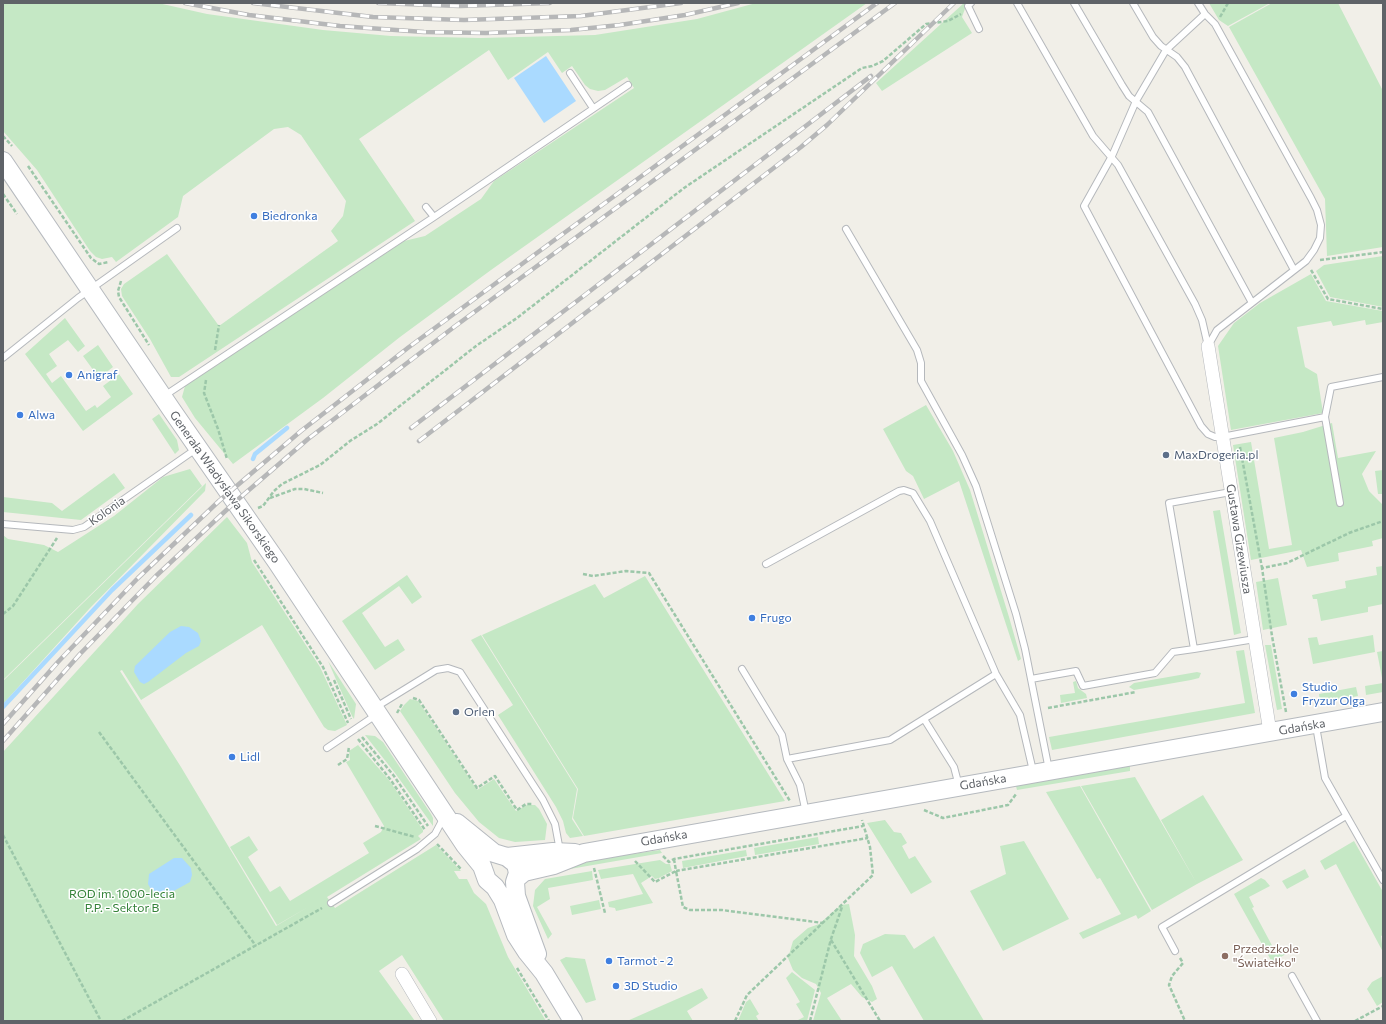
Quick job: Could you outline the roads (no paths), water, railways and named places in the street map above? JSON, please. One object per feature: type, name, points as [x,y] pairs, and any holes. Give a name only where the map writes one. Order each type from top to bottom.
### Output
[{"type":"street","name":"Generała Władysława Sikorskiego","points":[[8,154],[90,290],[197,448],[380,707],[446,814],[485,872],[489,883],[495,887],[503,900],[516,934],[527,952],[544,973],[573,1021]]},
{"type":"street","name":"Gustawa Gizewiusza","points":[[1208,346],[1270,732]]},
{"type":"street","name":"Gdańska","points":[[517,879],[524,872],[554,865],[586,861],[799,808],[959,786],[1383,712]]},
{"type":"street","name":"Generała Władysława Sikorskiego","points":[[446,814],[489,850],[504,856],[516,864],[516,896],[544,973]]},
{"type":"street","name":"Gdańska","points":[[504,856],[560,852],[586,861]]},
{"type":"street","points":[[485,872],[491,859],[504,856]]},
{"type":"street","points":[[495,887],[507,888],[517,879]]},
{"type":"street","points":[[402,974],[430,1021]]},
{"type":"lane","points":[[1017,3],[1093,136],[1112,156],[1118,165],[1195,304],[1202,320],[1208,346]]},
{"type":"lane","points":[[1074,3],[1122,85],[1148,112],[1251,301]]},
{"type":"lane","points":[[1133,3],[1153,37],[1166,50],[1177,57],[1185,67],[1294,270]]},
{"type":"lane","points":[[1198,3],[1205,14],[1215,24],[1317,210],[1321,224],[1320,238],[1314,250],[1306,260],[1251,301],[1217,330],[1208,346]]},
{"type":"lane","points":[[969,4],[979,30]]},
{"type":"lane","points":[[1205,14],[1166,50],[1136,101],[1112,156],[1084,206],[1201,426],[1208,434],[1215,437],[1325,418]]},
{"type":"lane","points":[[570,73],[593,108]]},
{"type":"lane","points":[[163,397],[434,217],[628,85]]},
{"type":"lane","points":[[426,206],[434,217]]},
{"type":"lane","points":[[3,358],[90,290],[177,228]]},
{"type":"lane","points":[[846,229],[917,350],[920,363],[921,381],[970,472],[1016,614],[1031,679],[1042,772]]},
{"type":"lane","points":[[1340,503],[1325,418],[1331,387],[1383,377]]},
{"type":"lane","name":"Kolonia","points":[[3,524],[73,530],[84,527],[197,448]]},
{"type":"lane","points":[[766,564],[899,491],[908,490],[913,493],[930,521],[996,674],[1020,715],[1042,772]]},
{"type":"lane","points":[[1194,649],[1169,503],[1231,492]]},
{"type":"lane","points":[[1031,679],[1076,671],[1083,686],[1090,685],[1155,673],[1173,652],[1255,639]]},
{"type":"lane","points":[[328,748],[352,731],[380,707],[436,670],[448,668],[460,672],[547,806],[555,824],[560,852]]},
{"type":"lane","points":[[742,669],[782,735],[787,759],[800,785],[799,808]]},
{"type":"lane","points":[[787,759],[890,740],[996,674]]},
{"type":"lane","points":[[924,719],[954,767],[959,786]]},
{"type":"lane","points":[[1315,724],[1325,778],[1383,880]]},
{"type":"lane","points":[[331,903],[417,849],[431,838],[439,829],[446,814]]},
{"type":"lane","points":[[1175,951],[1162,927],[1346,816]]},
{"type":"lane","points":[[1292,976],[1318,1021]]},
{"type":"water","points":[[546,56],[576,101],[544,123],[514,78]]},
{"type":"water","points":[[181,626],[189,627],[198,633],[201,641],[199,646],[186,653],[148,682],[144,684],[140,682],[134,672],[135,666],[170,632]]},
{"type":"water","points":[[174,858],[182,858],[191,868],[192,875],[190,882],[161,898],[153,893],[148,884],[149,874]]},
{"type":"waterway","points":[[253,459],[255,454],[287,428]]},
{"type":"waterway","points":[[3,707],[112,590],[191,515]]},
{"type":"railway","points":[[185,3],[249,15],[340,26],[424,32],[486,33],[571,30],[620,25],[685,15],[738,3]]},
{"type":"railway","points":[[253,3],[373,17],[464,20],[581,16],[681,3]]},
{"type":"railway","points":[[378,3],[460,6],[550,3]]},
{"type":"railway","points":[[3,724],[58,662],[138,578],[219,501],[301,431],[409,347],[877,3]]},
{"type":"railway","points":[[3,741],[80,654],[156,576],[235,502],[308,439],[454,327],[895,3]]},
{"type":"railway","points":[[419,441],[801,147],[827,125],[954,3]]},
{"type":"railway","points":[[411,428],[871,76]]},
{"type":"place","name":"Biedronka","points":[[254,216]]},
{"type":"place","name":"Anigraf","points":[[69,375]]},
{"type":"place","name":"Alwa","points":[[20,415]]},
{"type":"place","name":"MaxDrogeria.pl","points":[[1166,455]]},
{"type":"place","name":"Frugo","points":[[752,618]]},
{"type":"place","name":"Studio Fryzur Olga","points":[[1294,694]]},
{"type":"place","name":"Orlen","points":[[456,712]]},
{"type":"place","name":"Lidl","points":[[232,757]]},
{"type":"place","name":"Przedszkole \"Światełko\"","points":[[1225,956]]},
{"type":"place","name":"Tarmot - 2","points":[[609,961]]},
{"type":"place","name":"3D Studio","points":[[616,986]]},
{"type":"park label","name":"ROD im. 1000-lecia P.P. - Sektor B","points":[[122,901]]}]
